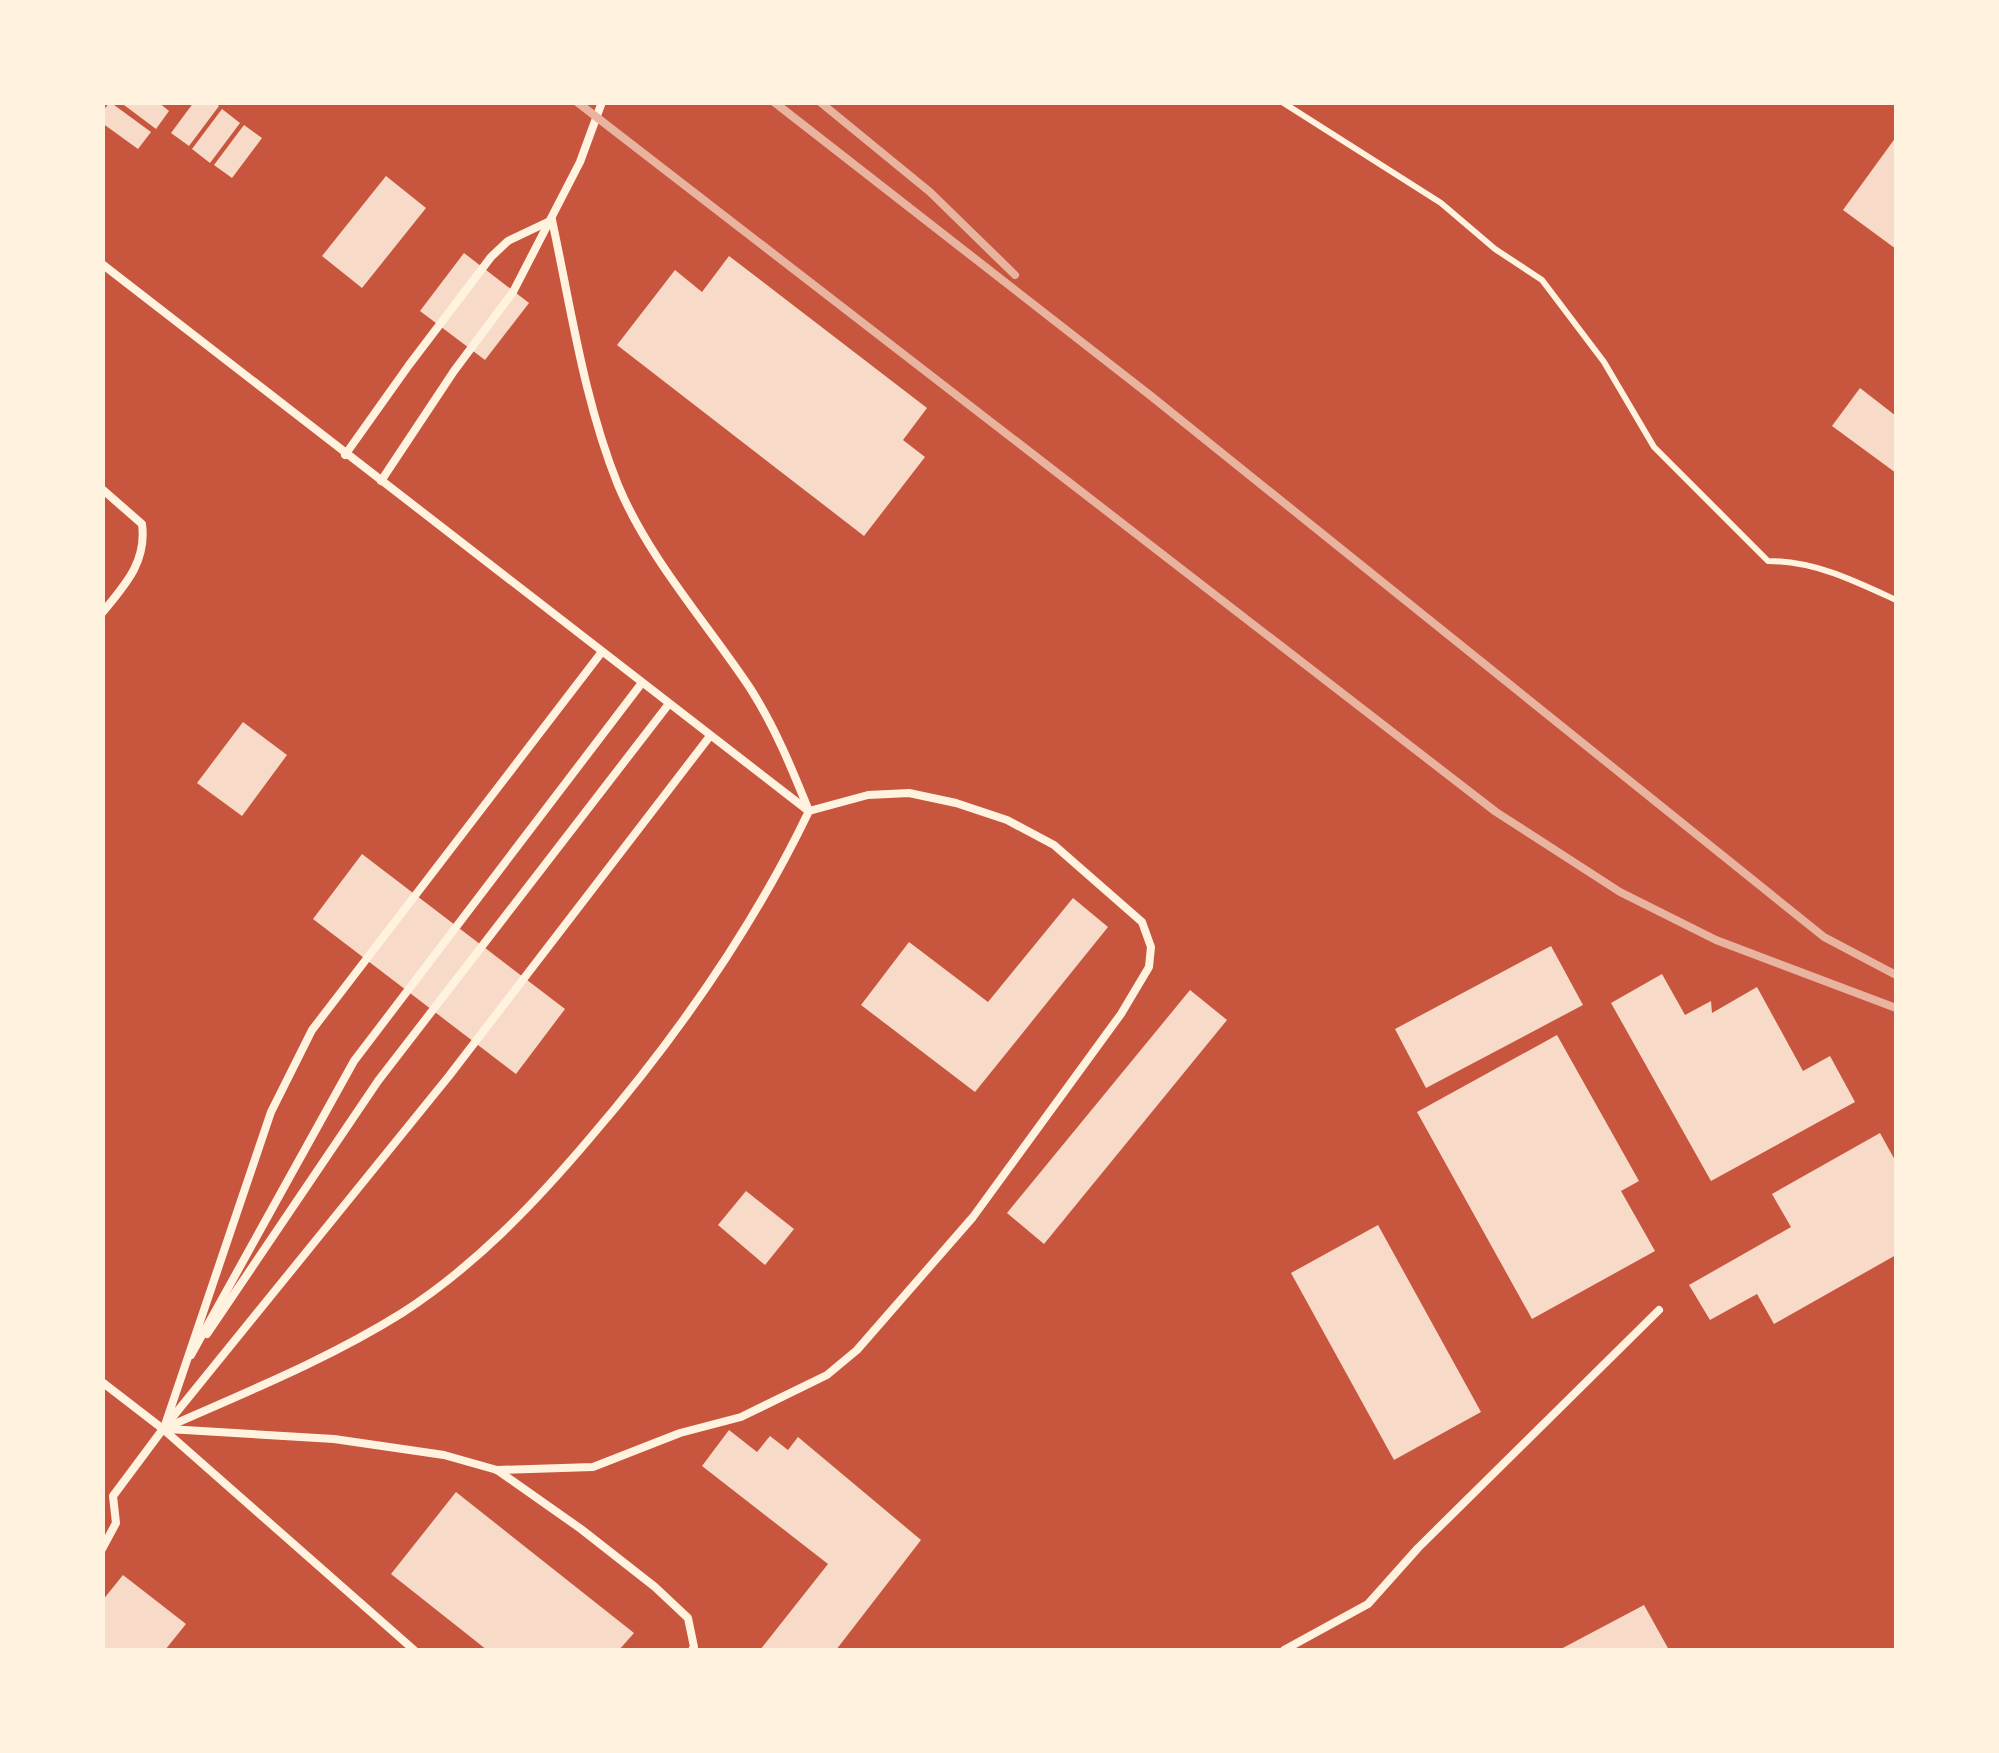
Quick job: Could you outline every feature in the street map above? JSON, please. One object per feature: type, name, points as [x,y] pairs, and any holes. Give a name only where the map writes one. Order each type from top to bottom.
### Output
[{"type":"lane","points":[[381,481],[454,371],[514,292],[580,162],[602,102]]},
{"type":"lane","points":[[346,455],[408,365],[491,257],[508,240],[552,220]]},
{"type":"lane","points":[[164,1429],[324,1357],[404,1312],[490,1246],[574,1158],[680,1024],[779,873],[809,811],[786,752],[751,690],[658,556],[619,486],[590,396],[552,220]]},
{"type":"lane","points":[[102,264],[809,811]]},
{"type":"lane","points":[[102,490],[142,524],[144,543],[140,563],[102,613]]},
{"type":"lane","points":[[164,1429],[270,1112],[312,1030],[601,653]]},
{"type":"lane","points":[[180,1375],[354,1061],[642,684]]},
{"type":"lane","points":[[180,1375],[378,1081],[668,704]]},
{"type":"lane","points":[[102,1548],[116,1523],[113,1496],[439,1089],[710,736]]},
{"type":"lane","points":[[164,1429],[334,1438],[444,1455],[497,1470],[592,1468],[680,1433],[741,1417],[798,1392],[857,1350],[973,1217],[1122,1014],[1149,968],[1151,947],[1142,922],[1054,846],[1007,820],[956,803],[909,794],[868,794],[809,811]]},
{"type":"lane","points":[[1284,1650],[1368,1604],[1418,1548],[1659,1310]]},
{"type":"lane","points":[[102,1382],[164,1429],[414,1650]]},
{"type":"lane","points":[[497,1470],[656,1587],[688,1618],[692,1650]]},
{"type":"lane","points":[[102,1495],[113,1496]]},
{"type":"path","points":[[1282,102],[1441,203],[1495,249],[1542,280],[1604,362],[1654,448],[1768,561],[1797,561],[1896,600]]},
{"type":"building","points":[[110,102],[151,132],[138,149],[102,123],[102,112]]},
{"type":"building","points":[[120,102],[158,102],[169,111],[156,129]]},
{"type":"building","points":[[194,102],[214,102],[219,106],[189,146],[171,133]]},
{"type":"building","points":[[222,109],[240,123],[210,163],[192,149]]},
{"type":"building","points":[[244,125],[262,138],[232,178],[214,165]]},
{"type":"building","points":[[1896,137],[1896,249],[1843,210]]},
{"type":"building","points":[[386,176],[426,208],[362,288],[322,256]]},
{"type":"building","points":[[464,253],[529,303],[485,360],[420,311]]},
{"type":"building","points":[[729,256],[927,408],[903,440],[925,457],[864,536],[617,345],[675,270],[702,292]]},
{"type":"building","points":[[1860,388],[1896,416],[1896,473],[1832,426]]},
{"type":"building","points":[[243,722],[287,755],[242,816],[197,783]]},
{"type":"building","points":[[362,854],[565,1009],[516,1074],[313,919]]},
{"type":"building","points":[[1073,898],[1108,927],[975,1092],[861,1005],[909,942],[988,1002]]},
{"type":"building","points":[[1551,946],[1583,1005],[1426,1088],[1395,1029]]},
{"type":"building","points":[[1662,974],[1685,1015],[1711,1001],[1712,1013],[1757,987],[1803,1071],[1830,1056],[1855,1102],[1711,1181],[1611,1003]]},
{"type":"building","points":[[1190,990],[1227,1020],[1044,1244],[1007,1213]]},
{"type":"building","points":[[1557,1035],[1639,1181],[1621,1191],[1655,1251],[1532,1319],[1417,1112]]},
{"type":"building","points":[[1880,1133],[1896,1162],[1896,1255],[1774,1324],[1757,1294],[1710,1320],[1689,1285],[1791,1227],[1772,1194]]},
{"type":"building","points":[[746,1191],[794,1229],[765,1265],[718,1225]]},
{"type":"building","points":[[1378,1225],[1481,1412],[1394,1460],[1291,1273]]},
{"type":"building","points":[[729,1430],[757,1452],[770,1436],[788,1450],[798,1437],[921,1540],[836,1650],[760,1650],[828,1564],[702,1466]]},
{"type":"building","points":[[456,1492],[634,1633],[619,1650],[487,1650],[391,1574]]},
{"type":"building","points":[[123,1575],[186,1624],[165,1650],[102,1650],[102,1601]]},
{"type":"building","points":[[1644,1605],[1669,1650],[1559,1650]]},
{"type":"railway","points":[[577,102],[1496,812],[1620,892],[1716,940],[1896,1008]]},
{"type":"railway","points":[[774,102],[1151,396],[1824,937],[1896,975]]},
{"type":"railway","points":[[820,102],[930,192],[1015,275]]}]
